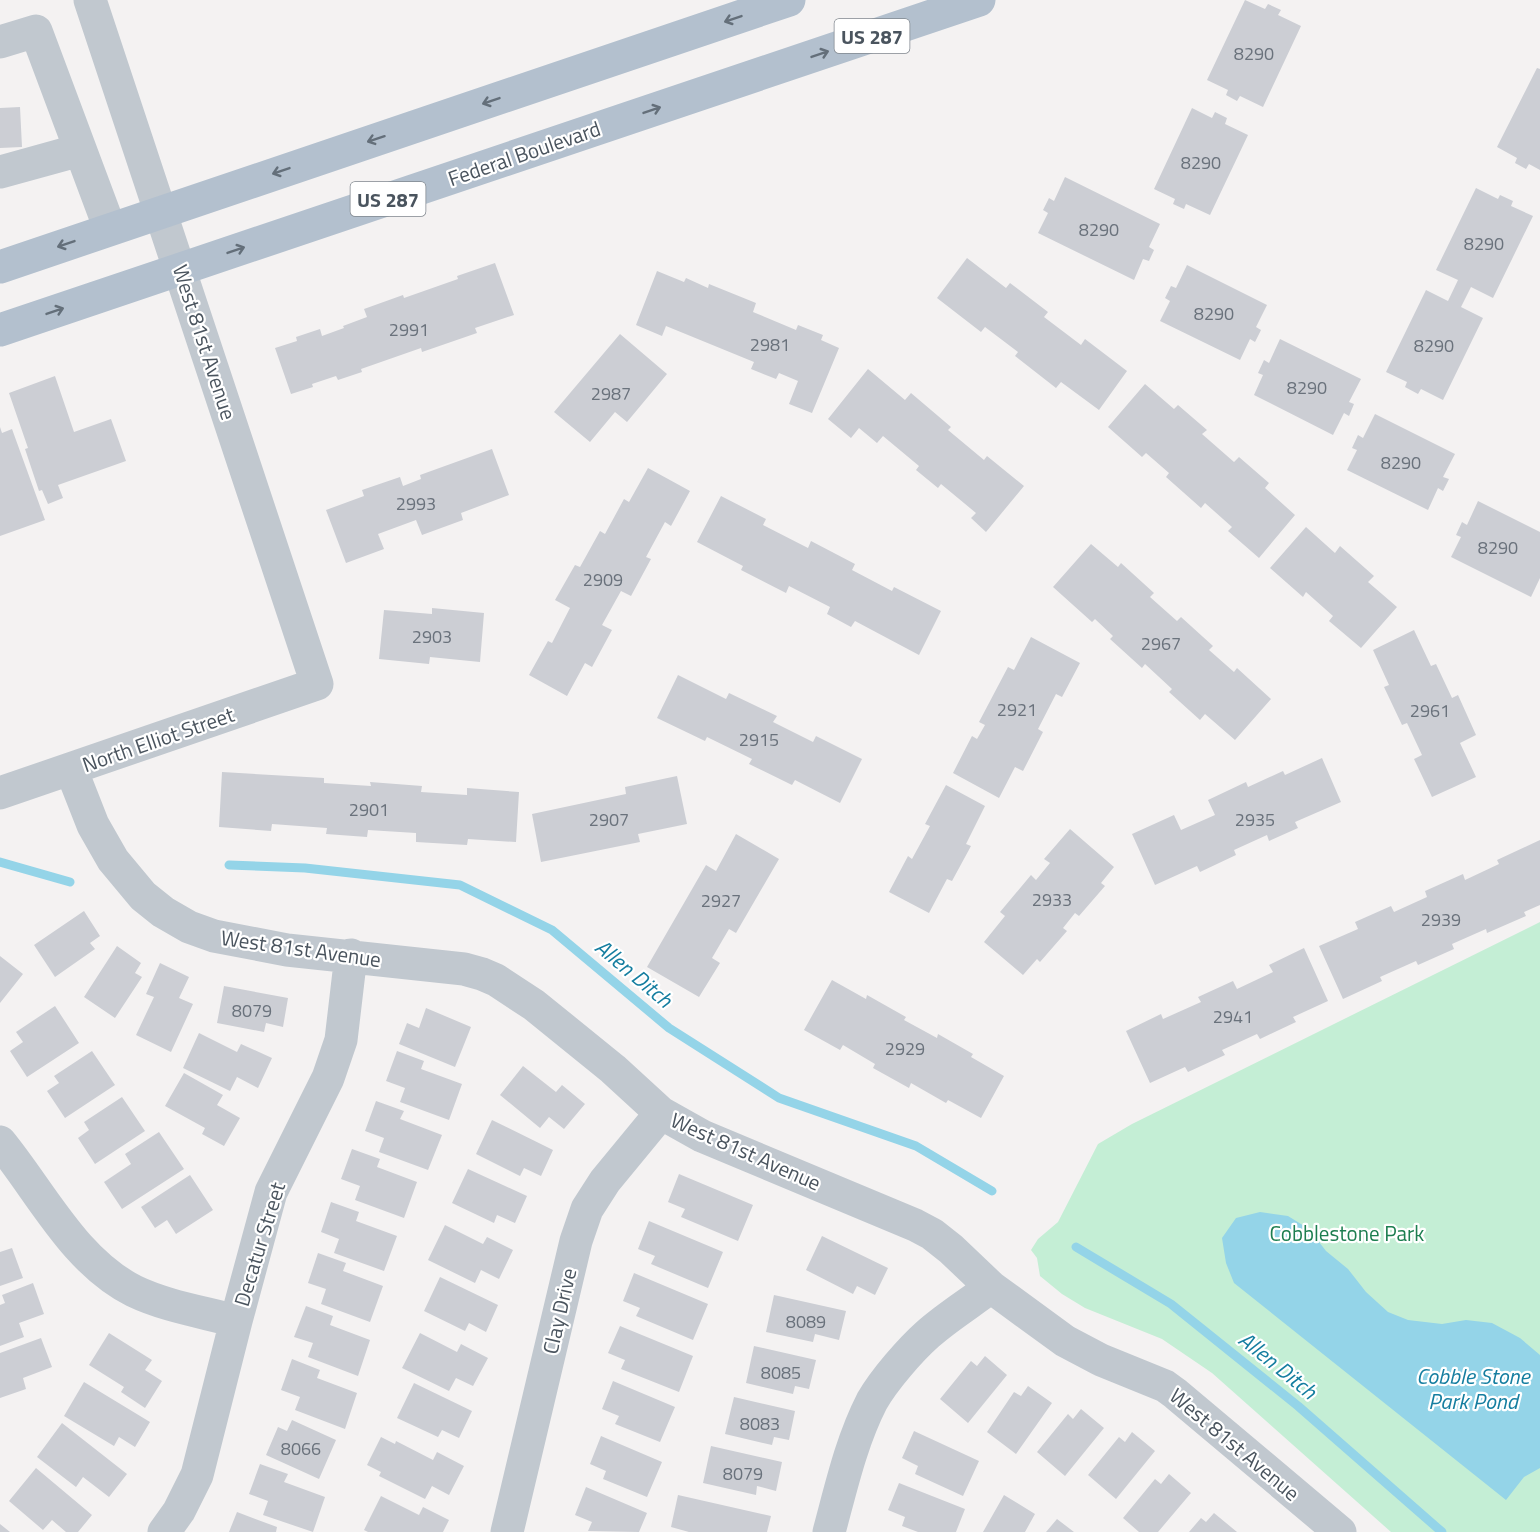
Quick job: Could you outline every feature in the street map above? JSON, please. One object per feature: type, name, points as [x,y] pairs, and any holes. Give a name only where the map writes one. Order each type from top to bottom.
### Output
[{"type":"main road","points":[[0,267],[789,0]]},
{"type":"main road","name":"Federal Boulevard","points":[[0,330],[979,0]]},
{"type":"street","name":"West 81st Avenue","points":[[90,0],[317,684]]},
{"type":"street","points":[[0,42],[36,30],[110,229]]},
{"type":"street","points":[[0,172],[80,150]]},
{"type":"street","name":"North Elliot Street","points":[[0,793],[317,684]]},
{"type":"street","name":"West 81st Avenue","points":[[70,769],[93,825],[113,860],[143,896],[162,912],[189,927],[214,936],[287,950],[351,955],[464,969],[496,980],[543,1012],[613,1069],[661,1113],[702,1136],[932,1234],[991,1287],[1065,1341],[1101,1360],[1165,1386],[1340,1532]]},
{"type":"street","name":"Decatur Street","points":[[164,1532],[179,1511],[197,1475],[271,1192],[328,1078],[341,1040],[351,955]]},
{"type":"street","name":"Clay Drive","points":[[507,1532],[576,1241],[588,1209],[605,1181],[661,1113]]},
{"type":"street","points":[[0,1142],[65,1230],[116,1281],[160,1301],[236,1321]]},
{"type":"street","points":[[829,1532],[847,1465],[861,1423],[873,1399],[887,1379],[928,1334],[991,1287]]},
{"type":"green space","name":"Cobblestone Park","points":[[1540,922],[1540,1532],[1391,1532],[1212,1373],[1162,1339],[1085,1308],[1062,1294],[1040,1276],[1037,1258],[1031,1250],[1038,1239],[1058,1222],[1098,1144],[1132,1124]]},
{"type":"water","name":"Cobble Stone Park Pond","points":[[1260,1212],[1288,1216],[1309,1229],[1326,1251],[1348,1269],[1366,1292],[1388,1312],[1408,1320],[1442,1324],[1466,1320],[1492,1323],[1520,1338],[1540,1355],[1540,1468],[1524,1477],[1506,1500],[1234,1283],[1226,1263],[1222,1238],[1236,1218]]},
{"type":"building","points":[[1245,0],[1265,9],[1268,4],[1281,10],[1278,15],[1301,26],[1263,107],[1240,96],[1237,101],[1226,95],[1228,90],[1207,80]]},
{"type":"building","points":[[1537,68],[1540,69],[1540,170],[1529,164],[1526,169],[1515,163],[1517,158],[1497,147]]},
{"type":"building","points":[[20,107],[22,147],[0,148],[0,108]]},
{"type":"building","points":[[1192,108],[1212,118],[1215,112],[1227,118],[1225,124],[1248,135],[1210,215],[1186,204],[1184,209],[1173,204],[1175,199],[1154,189]]},
{"type":"building","points":[[1065,177],[1160,224],[1149,247],[1154,250],[1149,261],[1143,259],[1134,280],[1038,233],[1048,213],[1043,210],[1049,198],[1054,201]]},
{"type":"building","points":[[1476,188],[1498,199],[1500,195],[1513,201],[1511,206],[1533,216],[1493,298],[1471,287],[1461,307],[1483,318],[1443,400],[1421,389],[1418,394],[1405,387],[1407,382],[1386,372],[1426,290],[1448,301],[1458,280],[1436,270]]},
{"type":"building","points":[[967,258],[1006,288],[1010,283],[1048,312],[1044,317],[1081,345],[1085,339],[1127,371],[1099,410],[1061,382],[1056,388],[1015,356],[1018,352],[985,327],[981,332],[937,298]]},
{"type":"building","points":[[495,263],[514,315],[475,328],[477,333],[422,352],[421,348],[361,369],[362,372],[338,380],[336,376],[291,394],[275,348],[297,341],[296,337],[320,329],[322,336],[344,328],[343,326],[367,317],[364,309],[403,295],[404,298]]},
{"type":"building","points":[[1187,265],[1267,305],[1256,327],[1261,330],[1255,342],[1250,339],[1240,360],[1160,321],[1170,301],[1165,298],[1171,286],[1176,288]]},
{"type":"building","points":[[657,271],[684,282],[686,278],[708,288],[709,284],[756,303],[753,312],[796,330],[798,325],[823,335],[821,340],[839,348],[812,413],[789,404],[798,381],[779,373],[776,379],[751,369],[754,362],[666,326],[662,336],[636,325]]},
{"type":"building","points":[[620,334],[667,374],[627,422],[615,412],[590,442],[554,412]]},
{"type":"building","points":[[1280,339],[1361,379],[1349,402],[1354,404],[1349,416],[1344,413],[1333,435],[1254,395],[1263,375],[1258,373],[1264,360],[1269,363]]},
{"type":"building","points":[[868,369],[905,400],[911,393],[951,427],[948,430],[984,460],[987,456],[1024,486],[986,532],[971,518],[976,513],[941,484],[938,488],[916,470],[919,466],[883,436],[877,443],[859,428],[851,438],[828,419]]},
{"type":"building","points":[[55,376],[74,432],[111,419],[126,461],[58,485],[63,498],[48,504],[42,490],[39,491],[25,449],[28,448],[9,393]]},
{"type":"building","points":[[1145,384],[1174,409],[1178,405],[1207,430],[1202,434],[1234,462],[1239,457],[1269,483],[1265,488],[1295,515],[1259,558],[1228,531],[1232,527],[1205,503],[1201,508],[1166,477],[1169,473],[1146,453],[1142,457],[1108,427]]},
{"type":"building","points":[[1375,414],[1455,454],[1443,477],[1449,479],[1443,491],[1438,488],[1428,510],[1347,470],[1357,450],[1352,448],[1358,435],[1363,438]]},
{"type":"building","points":[[0,427],[2,433],[12,429],[45,520],[0,536]]},
{"type":"building","points":[[492,449],[509,495],[461,513],[463,520],[422,535],[416,520],[378,534],[384,549],[346,563],[326,510],[364,496],[362,490],[400,477],[403,486],[421,479],[420,475]]},
{"type":"building","points":[[648,468],[690,491],[671,526],[665,522],[646,557],[651,559],[631,596],[621,591],[602,625],[612,630],[592,667],[585,663],[567,696],[529,675],[548,641],[552,643],[570,608],[555,600],[575,565],[580,567],[600,531],[605,534],[624,499],[629,502]]},
{"type":"building","points":[[721,496],[766,519],[763,525],[808,548],[811,541],[855,564],[852,570],[892,591],[894,587],[941,611],[919,655],[855,621],[851,627],[827,614],[830,607],[789,586],[786,593],[741,570],[743,566],[697,542]]},
{"type":"building","points":[[1478,501],[1540,532],[1540,578],[1531,597],[1451,557],[1461,537],[1456,535],[1462,522],[1467,525]]},
{"type":"building","points":[[1306,527],[1335,553],[1340,546],[1374,576],[1368,582],[1397,607],[1361,648],[1329,621],[1333,616],[1306,592],[1303,597],[1270,568]]},
{"type":"building","points":[[1091,544],[1118,567],[1121,563],[1154,593],[1150,597],[1177,621],[1181,617],[1213,646],[1209,650],[1234,672],[1237,668],[1271,699],[1235,740],[1205,714],[1200,720],[1169,692],[1172,689],[1145,664],[1142,668],[1110,639],[1113,636],[1095,619],[1092,622],[1053,587]]},
{"type":"building","points":[[432,608],[484,613],[480,662],[430,657],[429,664],[379,659],[384,610],[432,614]]},
{"type":"building","points":[[1414,630],[1431,666],[1436,664],[1452,698],[1458,695],[1476,735],[1460,743],[1476,777],[1432,797],[1414,759],[1422,755],[1407,723],[1402,725],[1384,687],[1389,685],[1373,650]]},
{"type":"building","points":[[1031,637],[1080,663],[1062,697],[1056,694],[1038,729],[1043,732],[1023,771],[1015,767],[999,798],[953,773],[972,736],[977,739],[985,725],[979,722],[1008,667],[1014,670]]},
{"type":"building","points":[[678,675],[726,699],[729,693],[777,716],[773,722],[813,742],[816,736],[862,759],[840,803],[795,780],[792,785],[749,764],[752,759],[707,737],[705,741],[657,718]]},
{"type":"building","points":[[1322,758],[1341,802],[1295,822],[1298,828],[1269,841],[1267,835],[1234,850],[1236,855],[1200,872],[1197,866],[1155,885],[1132,834],[1174,815],[1181,830],[1215,815],[1208,800],[1246,782],[1248,787],[1283,771],[1285,775]]},
{"type":"building","points":[[222,772],[324,778],[324,783],[371,786],[370,782],[422,786],[421,792],[467,795],[467,788],[519,792],[516,842],[468,839],[467,845],[416,842],[416,833],[368,830],[367,837],[326,834],[327,828],[272,824],[271,831],[219,827]]},
{"type":"building","points":[[677,776],[687,824],[638,834],[640,842],[541,862],[532,814],[626,794],[625,787]]},
{"type":"building","points":[[946,785],[985,806],[966,844],[971,846],[952,881],[947,879],[929,913],[889,892],[908,856],[912,859],[930,826],[925,824]]},
{"type":"building","points":[[1070,829],[1114,867],[1101,883],[1105,886],[1079,916],[1075,913],[1063,928],[1067,931],[1040,962],[1037,959],[1023,975],[984,942],[1005,916],[1000,912],[1031,875],[1036,880],[1050,863],[1044,859]]},
{"type":"building","points":[[736,834],[779,859],[736,933],[729,929],[712,958],[720,963],[699,997],[647,967],[706,865],[716,871]]},
{"type":"building","points":[[1540,840],[1540,905],[1524,912],[1526,916],[1487,933],[1486,929],[1452,944],[1454,949],[1418,965],[1416,961],[1380,977],[1382,981],[1343,999],[1319,946],[1358,929],[1355,922],[1391,906],[1394,912],[1427,897],[1425,891],[1463,874],[1465,880],[1499,864],[1497,860]]},
{"type":"building","points":[[84,911],[100,936],[90,943],[95,949],[55,977],[34,945]]},
{"type":"building","points":[[117,946],[141,963],[135,973],[142,977],[115,1018],[84,997]]},
{"type":"building","points":[[1304,948],[1328,1001],[1293,1017],[1296,1022],[1260,1039],[1257,1034],[1222,1050],[1225,1055],[1188,1072],[1185,1067],[1150,1083],[1126,1031],[1161,1014],[1163,1019],[1201,1002],[1198,997],[1233,981],[1237,989],[1273,972],[1269,965]]},
{"type":"building","points":[[0,956],[23,974],[0,1003]]},
{"type":"building","points":[[160,963],[189,977],[179,998],[193,1004],[171,1052],[136,1035],[154,997],[146,994]]},
{"type":"building","points":[[832,980],[866,999],[867,995],[906,1017],[904,1020],[937,1038],[938,1034],[973,1054],[971,1057],[1004,1076],[981,1118],[948,1100],[946,1103],[911,1083],[909,1088],[873,1068],[875,1064],[843,1045],[840,1050],[804,1030]]},
{"type":"building","points":[[224,986],[288,998],[283,1027],[266,1023],[264,1032],[217,1023]]},
{"type":"building","points":[[55,1006],[79,1043],[27,1077],[10,1051],[23,1042],[16,1032]]},
{"type":"building","points":[[426,1008],[471,1027],[455,1067],[399,1044],[407,1023],[419,1028]]},
{"type":"building","points":[[199,1033],[237,1052],[241,1044],[272,1058],[258,1088],[237,1077],[230,1091],[183,1068]]},
{"type":"building","points":[[92,1051],[115,1085],[65,1118],[47,1091],[59,1083],[54,1076]]},
{"type":"building","points":[[397,1051],[424,1061],[421,1069],[462,1084],[449,1120],[400,1102],[405,1088],[386,1081]]},
{"type":"building","points":[[523,1066],[556,1092],[562,1085],[585,1104],[564,1129],[549,1117],[540,1128],[500,1095]]},
{"type":"building","points":[[184,1073],[223,1095],[217,1105],[240,1118],[224,1146],[202,1134],[205,1128],[165,1106]]},
{"type":"building","points":[[122,1097],[145,1131],[95,1164],[78,1138],[89,1130],[84,1122]]},
{"type":"building","points":[[376,1101],[404,1111],[400,1119],[442,1135],[428,1170],[379,1152],[384,1138],[365,1131]]},
{"type":"building","points":[[492,1120],[553,1150],[541,1176],[524,1168],[520,1176],[476,1154]]},
{"type":"building","points":[[159,1132],[184,1169],[122,1209],[104,1182],[131,1164],[125,1154]]},
{"type":"building","points":[[352,1149],[380,1159],[377,1167],[417,1182],[404,1218],[355,1200],[360,1186],[341,1179]]},
{"type":"building","points":[[468,1169],[527,1196],[515,1223],[497,1215],[494,1223],[452,1203]]},
{"type":"building","points":[[679,1174],[753,1205],[738,1241],[681,1217],[685,1209],[668,1202]]},
{"type":"building","points":[[190,1175],[213,1210],[176,1234],[167,1220],[155,1228],[141,1207]]},
{"type":"building","points":[[331,1202],[359,1212],[356,1221],[397,1236],[384,1271],[334,1253],[339,1239],[321,1232]]},
{"type":"building","points":[[649,1221],[723,1252],[708,1288],[651,1264],[655,1256],[638,1249]]},
{"type":"building","points":[[445,1225],[483,1244],[487,1237],[513,1250],[499,1279],[481,1270],[475,1283],[428,1260]]},
{"type":"building","points":[[822,1236],[888,1268],[875,1295],[857,1286],[853,1294],[806,1270]]},
{"type":"building","points":[[12,1248],[23,1278],[0,1286],[0,1252]]},
{"type":"building","points":[[318,1253],[346,1263],[343,1271],[383,1286],[370,1322],[321,1304],[326,1289],[308,1283]]},
{"type":"building","points":[[634,1273],[708,1304],[693,1340],[636,1316],[640,1308],[623,1301]]},
{"type":"building","points":[[440,1277],[498,1305],[486,1332],[469,1323],[465,1331],[424,1311]]},
{"type":"building","points":[[33,1283],[44,1314],[19,1323],[24,1337],[0,1346],[0,1305],[5,1303],[2,1295]]},
{"type":"building","points":[[774,1295],[846,1311],[839,1340],[815,1334],[813,1342],[766,1332]]},
{"type":"building","points":[[306,1306],[333,1316],[330,1325],[370,1340],[358,1376],[308,1357],[313,1343],[294,1337]]},
{"type":"building","points":[[620,1326],[693,1356],[679,1392],[621,1369],[625,1360],[608,1353]]},
{"type":"building","points":[[109,1333],[152,1360],[145,1370],[162,1381],[145,1408],[121,1392],[124,1387],[89,1365]]},
{"type":"building","points":[[420,1333],[457,1352],[461,1344],[488,1358],[473,1386],[456,1378],[449,1391],[402,1368]]},
{"type":"building","points":[[41,1338],[52,1367],[23,1378],[26,1389],[0,1398],[0,1353]]},
{"type":"building","points":[[754,1346],[816,1360],[809,1389],[795,1386],[793,1394],[746,1383]]},
{"type":"building","points":[[985,1356],[1007,1375],[968,1423],[940,1399],[971,1361],[977,1366]]},
{"type":"building","points":[[292,1359],[320,1370],[317,1378],[357,1393],[345,1429],[295,1410],[300,1397],[281,1390]]},
{"type":"building","points":[[613,1381],[675,1407],[660,1442],[615,1424],[619,1416],[602,1409]]},
{"type":"building","points":[[84,1382],[150,1422],[135,1447],[119,1437],[114,1446],[64,1416]]},
{"type":"building","points":[[414,1383],[472,1411],[459,1438],[442,1430],[438,1437],[397,1418]]},
{"type":"building","points":[[1028,1386],[1052,1403],[1016,1454],[987,1432],[1014,1392],[1021,1396]]},
{"type":"building","points":[[734,1397],[795,1411],[789,1440],[774,1437],[772,1445],[725,1434]]},
{"type":"building","points":[[1081,1409],[1104,1428],[1065,1476],[1037,1452],[1068,1414],[1073,1419]]},
{"type":"building","points":[[292,1420],[336,1440],[319,1479],[266,1455],[278,1427],[287,1431]]},
{"type":"building","points":[[62,1423],[127,1474],[109,1497],[83,1477],[76,1487],[37,1457]]},
{"type":"building","points":[[914,1431],[979,1461],[963,1496],[915,1474],[918,1466],[902,1458]]},
{"type":"building","points":[[1132,1432],[1155,1451],[1116,1499],[1088,1475],[1119,1437],[1125,1442]]},
{"type":"building","points":[[601,1436],[662,1462],[647,1497],[603,1479],[606,1471],[590,1464]]},
{"type":"building","points":[[381,1437],[395,1444],[396,1441],[433,1460],[437,1452],[464,1466],[449,1495],[432,1486],[425,1499],[379,1476],[381,1472],[367,1465]]},
{"type":"building","points":[[711,1446],[782,1462],[776,1491],[757,1486],[756,1495],[703,1483]]},
{"type":"building","points":[[260,1464],[288,1474],[284,1482],[325,1497],[313,1532],[263,1515],[268,1501],[249,1494]]},
{"type":"building","points":[[36,1468],[92,1515],[78,1532],[66,1532],[52,1520],[43,1530],[9,1501]]},
{"type":"building","points":[[1169,1474],[1191,1493],[1158,1532],[1139,1532],[1123,1518],[1155,1479],[1161,1484]]},
{"type":"building","points":[[899,1483],[965,1509],[956,1532],[918,1532],[902,1526],[905,1517],[888,1510]]},
{"type":"building","points":[[586,1487],[647,1513],[639,1532],[588,1531],[592,1522],[575,1515]]},
{"type":"building","points":[[678,1495],[771,1516],[767,1532],[689,1532],[671,1527]]},
{"type":"building","points":[[1004,1495],[1035,1514],[1025,1532],[983,1532]]},
{"type":"building","points":[[381,1496],[419,1515],[423,1507],[449,1520],[443,1532],[368,1532],[364,1530]]},
{"type":"building","points":[[237,1512],[277,1527],[276,1532],[229,1532]]},
{"type":"building","points":[[1214,1513],[1237,1532],[1189,1532],[1201,1518],[1206,1522]]},
{"type":"building","points":[[1057,1519],[1074,1532],[1046,1532]]},
{"type":"building","points":[[0,1524],[10,1532],[0,1532]]},
{"type":"waterway","name":"Allen Ditch","points":[[0,862],[70,882]]},
{"type":"waterway","name":"Allen Ditch","points":[[229,865],[305,868],[460,885],[552,930],[669,1028],[779,1098],[916,1146],[992,1191]]},
{"type":"waterway","name":"Allen Ditch","points":[[1076,1247],[1171,1304],[1298,1406],[1442,1532]]}]
